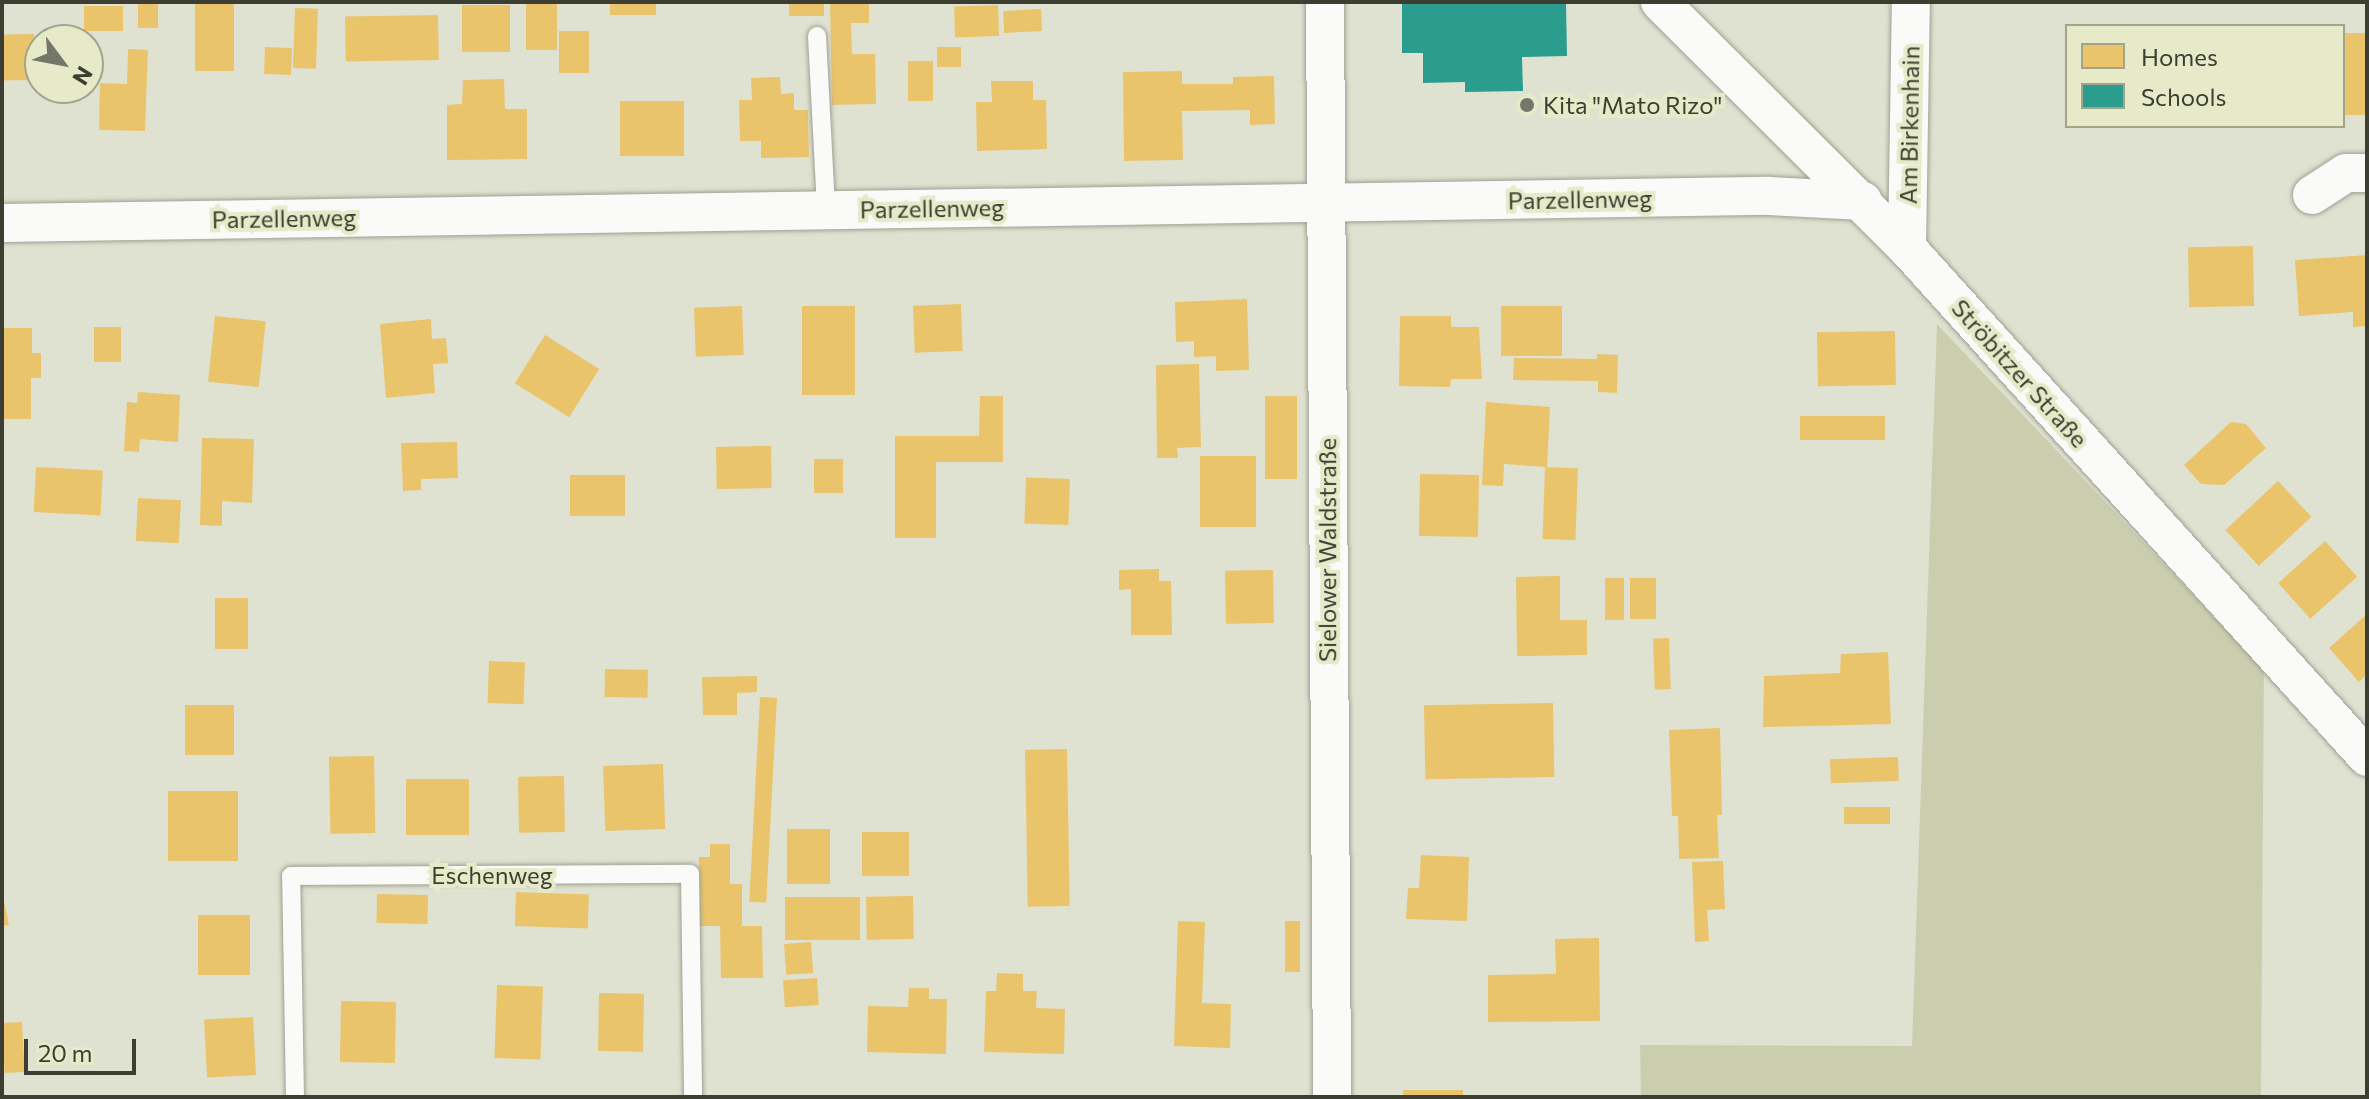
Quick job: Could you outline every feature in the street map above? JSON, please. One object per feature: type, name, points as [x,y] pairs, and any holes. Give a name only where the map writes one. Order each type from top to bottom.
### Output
[{"type":"street","name":"Sielower Waldstraße","points":[[1325,2],[1332,1097]]},
{"type":"street","name":"Ströbitzer Straße","points":[[1660,2],[1863,201],[2367,757]]},
{"type":"street","name":"Am Birkenhain","points":[[1907,248],[1911,2]]},
{"type":"street","points":[[2312,195],[2346,173],[2367,173]]},
{"type":"street","name":"Parzellenweg","points":[[2,223],[1769,196],[1863,201]]},
{"type":"lane","points":[[817,36],[826,210]]},
{"type":"lane","name":"Eschenweg","points":[[295,1097],[291,876],[690,874],[693,1097]]},
{"type":"green space","points":[[1937,324],[2264,670],[2261,1097],[1641,1097],[1640,1045],[1912,1046]]},
{"type":"building: Homes","points":[[138,2],[158,2],[158,28],[138,28]]},
{"type":"building: Homes","points":[[195,2],[234,2],[234,71],[195,71]]},
{"type":"building: Homes","points":[[526,2],[557,2],[557,50],[526,50]]},
{"type":"building: Homes","points":[[610,2],[656,2],[656,15],[610,15]]},
{"type":"building: Homes","points":[[789,2],[824,2],[824,16],[789,16]]},
{"type":"building: Homes","points":[[830,2],[869,2],[869,23],[851,23],[852,54],[875,54],[876,104],[832,105]]},
{"type":"building: Homes","points":[[462,5],[510,5],[510,52],[462,52]]},
{"type":"building: Homes","points":[[998,5],[999,36],[955,38],[954,7]]},
{"type":"building: Homes","points":[[84,6],[123,6],[123,31],[104,31],[104,24],[84,24]]},
{"type":"building: Homes","points":[[295,8],[318,9],[316,69],[293,68]]},
{"type":"building: Homes","points":[[1041,9],[1042,31],[1004,33],[1003,11]]},
{"type":"building: Homes","points":[[438,15],[439,60],[346,62],[345,17]]},
{"type":"building: Homes","points":[[559,31],[589,31],[589,73],[559,73]]},
{"type":"building: Homes","points":[[2345,33],[2367,33],[2367,115],[2345,115]]},
{"type":"building: Homes","points":[[24,34],[24,80],[3,81],[2,35]]},
{"type":"building: Homes","points":[[265,47],[292,48],[291,75],[264,74]]},
{"type":"building: Homes","points":[[937,47],[961,47],[961,67],[937,67]]},
{"type":"building: Homes","points":[[128,49],[148,50],[145,131],[99,130],[104,83],[127,84]]},
{"type":"building: Homes","points":[[908,61],[933,61],[933,101],[908,101]]},
{"type":"building: Homes","points":[[1182,71],[1182,84],[1233,84],[1233,77],[1274,76],[1275,124],[1250,125],[1250,110],[1182,111],[1183,160],[1124,161],[1123,72]]},
{"type":"building: Homes","points":[[780,77],[781,94],[794,93],[794,110],[808,110],[809,157],[761,158],[761,141],[740,141],[739,100],[752,100],[751,78]]},
{"type":"building: Homes","points":[[504,79],[505,109],[527,109],[527,159],[447,160],[447,105],[462,104],[463,80]]},
{"type":"building: Homes","points":[[991,81],[1033,81],[1033,100],[1046,100],[1047,149],[977,151],[976,102],[992,102]]},
{"type":"building: Homes","points":[[620,101],[684,101],[684,156],[620,156]]},
{"type":"building: Homes","points":[[2253,246],[2254,306],[2189,307],[2188,247]]},
{"type":"building: Homes","points":[[2367,255],[2367,326],[2353,327],[2353,312],[2299,316],[2295,260]]},
{"type":"building: Homes","points":[[1247,299],[1249,370],[1216,371],[1216,356],[1194,357],[1194,341],[1176,342],[1175,302]]},
{"type":"building: Homes","points":[[961,304],[963,351],[915,353],[913,306]]},
{"type":"building: Homes","points":[[742,306],[744,355],[696,357],[694,308]]},
{"type":"building: Homes","points":[[802,306],[855,306],[855,395],[802,395]]},
{"type":"building: Homes","points":[[1501,306],[1562,306],[1562,356],[1501,356]]},
{"type":"building: Homes","points":[[215,316],[266,321],[259,387],[208,382]]},
{"type":"building: Homes","points":[[1400,316],[1451,316],[1451,327],[1479,327],[1482,379],[1451,379],[1450,387],[1399,386]]},
{"type":"building: Homes","points":[[431,319],[432,339],[446,338],[448,363],[433,364],[435,393],[386,398],[380,324]]},
{"type":"building: Homes","points":[[94,327],[121,327],[121,362],[94,362]]},
{"type":"building: Homes","points":[[2,328],[32,328],[32,353],[41,353],[41,378],[31,378],[31,419],[2,419]]},
{"type":"building: Homes","points":[[1895,331],[1896,385],[1818,386],[1817,332]]},
{"type":"building: Homes","points":[[545,335],[599,369],[569,417],[515,383]]},
{"type":"building: Homes","points":[[1597,354],[1618,355],[1617,393],[1598,392],[1598,381],[1513,380],[1514,358],[1597,359]]},
{"type":"building: Homes","points":[[1199,364],[1201,447],[1177,448],[1178,458],[1157,458],[1156,365]]},
{"type":"building: Homes","points":[[138,392],[180,395],[178,442],[140,439],[139,452],[124,451],[127,402],[137,403]]},
{"type":"building: Homes","points":[[980,396],[1003,396],[1003,462],[936,462],[936,538],[895,538],[895,436],[979,436]]},
{"type":"building: Homes","points":[[1265,396],[1297,396],[1297,479],[1265,479]]},
{"type":"building: Homes","points":[[1486,402],[1550,407],[1547,467],[1504,464],[1503,486],[1482,485]]},
{"type":"building: Homes","points":[[1800,416],[1885,416],[1885,440],[1800,440]]},
{"type":"building: Homes","points":[[2231,422],[2246,424],[2266,448],[2224,485],[2201,484],[2184,465]]},
{"type":"building: Homes","points":[[202,438],[254,439],[252,503],[222,501],[222,526],[200,525]]},
{"type":"building: Homes","points":[[457,442],[458,478],[421,479],[421,490],[403,491],[401,443]]},
{"type":"building: Homes","points":[[771,446],[772,488],[717,489],[716,447]]},
{"type":"building: Homes","points":[[1200,456],[1256,456],[1256,527],[1200,527]]},
{"type":"building: Homes","points":[[814,459],[843,459],[843,493],[814,493]]},
{"type":"building: Homes","points":[[36,467],[103,471],[101,515],[34,512]]},
{"type":"building: Homes","points":[[1545,467],[1578,468],[1575,540],[1542,539]]},
{"type":"building: Homes","points":[[1420,474],[1479,475],[1478,537],[1419,536]]},
{"type":"building: Homes","points":[[570,475],[625,475],[625,516],[570,516]]},
{"type":"building: Homes","points":[[1026,477],[1070,479],[1068,525],[1024,523]]},
{"type":"building: Homes","points":[[2278,481],[2311,517],[2259,566],[2225,530]]},
{"type":"building: Homes","points":[[138,498],[181,500],[179,543],[136,541]]},
{"type":"building: Homes","points":[[2325,541],[2357,577],[2310,619],[2278,583]]},
{"type":"building: Homes","points":[[1159,569],[1159,581],[1171,581],[1172,635],[1131,635],[1131,589],[1119,590],[1119,570]]},
{"type":"building: Homes","points":[[1273,570],[1274,623],[1226,624],[1225,571]]},
{"type":"building: Homes","points":[[1560,576],[1560,620],[1587,620],[1587,655],[1517,656],[1516,577]]},
{"type":"building: Homes","points":[[1605,578],[1624,578],[1624,620],[1605,620]]},
{"type":"building: Homes","points":[[1630,578],[1656,578],[1656,619],[1630,619]]},
{"type":"building: Homes","points":[[215,598],[248,598],[248,649],[215,649]]},
{"type":"building: Homes","points":[[2367,614],[2367,674],[2359,682],[2329,648]]},
{"type":"building: Homes","points":[[1669,638],[1671,689],[1655,690],[1653,639]]},
{"type":"building: Homes","points":[[1888,652],[1891,724],[1763,727],[1764,676],[1840,673],[1841,654]]},
{"type":"building: Homes","points":[[489,661],[525,662],[524,704],[488,703]]},
{"type":"building: Homes","points":[[605,669],[648,670],[648,698],[605,697]]},
{"type":"building: Homes","points":[[757,676],[757,692],[737,693],[737,715],[703,715],[702,677]]},
{"type":"building: Homes","points":[[760,697],[777,698],[766,903],[749,902]]},
{"type":"building: Homes","points":[[1553,703],[1554,777],[1425,779],[1424,705]]},
{"type":"building: Homes","points":[[185,705],[234,705],[234,755],[185,755]]},
{"type":"building: Homes","points":[[1720,728],[1722,815],[1717,815],[1719,858],[1679,859],[1678,816],[1672,816],[1669,730]]},
{"type":"building: Homes","points":[[1067,749],[1070,906],[1028,907],[1025,750]]},
{"type":"building: Homes","points":[[374,756],[375,833],[330,834],[329,757]]},
{"type":"building: Homes","points":[[1898,757],[1899,781],[1831,783],[1830,759]]},
{"type":"building: Homes","points":[[663,764],[665,829],[605,831],[603,766]]},
{"type":"building: Homes","points":[[564,776],[565,832],[519,833],[518,777]]},
{"type":"building: Homes","points":[[406,779],[469,779],[469,835],[406,835]]},
{"type":"building: Homes","points":[[168,791],[238,791],[238,861],[168,861]]},
{"type":"building: Homes","points":[[1844,807],[1890,807],[1890,824],[1844,824]]},
{"type":"building: Homes","points":[[787,829],[830,829],[830,884],[787,884]]},
{"type":"building: Homes","points":[[862,832],[909,832],[909,876],[862,876]]},
{"type":"building: Homes","points":[[710,844],[730,844],[730,884],[742,884],[742,926],[762,926],[763,978],[721,978],[720,926],[700,926],[699,857],[710,857]]},
{"type":"building: Homes","points":[[1421,855],[1469,857],[1467,921],[1406,919],[1408,888],[1419,888]]},
{"type":"building: Homes","points":[[1723,861],[1725,909],[1707,910],[1709,941],[1695,942],[1692,862]]},
{"type":"building: Homes","points":[[2,891],[9,925],[2,926]]},
{"type":"building: Homes","points":[[516,892],[589,895],[588,929],[515,926]]},
{"type":"building: Homes","points":[[377,894],[428,895],[427,924],[376,923]]},
{"type":"building: Homes","points":[[913,896],[914,939],[867,940],[866,897]]},
{"type":"building: Homes","points":[[785,897],[860,897],[860,940],[785,940]]},
{"type":"building: Homes","points":[[198,915],[250,915],[250,975],[198,975]]},
{"type":"building: Homes","points":[[1178,921],[1205,922],[1202,1003],[1231,1004],[1230,1048],[1174,1046]]},
{"type":"building: Homes","points":[[1285,921],[1300,921],[1300,972],[1285,972]]},
{"type":"building: Homes","points":[[1599,938],[1600,1021],[1488,1022],[1488,975],[1556,974],[1555,939]]},
{"type":"building: Homes","points":[[811,942],[813,973],[786,975],[784,944]]},
{"type":"building: Homes","points":[[997,973],[1023,974],[1023,991],[1037,991],[1036,1008],[1065,1009],[1064,1054],[984,1052],[986,991],[996,991]]},
{"type":"building: Homes","points":[[817,978],[819,1005],[785,1007],[783,980]]},
{"type":"building: Homes","points":[[497,985],[543,987],[540,1060],[494,1058]]},
{"type":"building: Homes","points":[[909,988],[929,988],[929,999],[947,999],[946,1054],[867,1052],[868,1006],[908,1007]]},
{"type":"building: Homes","points":[[599,993],[644,994],[643,1052],[598,1051]]},
{"type":"building: Homes","points":[[341,1001],[396,1002],[395,1063],[340,1062]]},
{"type":"building: Homes","points":[[253,1017],[256,1075],[207,1077],[204,1020]]},
{"type":"building: Homes","points":[[22,1022],[25,1072],[5,1073],[2,1023]]},
{"type":"building: Homes","points":[[1403,1090],[1463,1090],[1463,1097],[1403,1097]]},
{"type":"building: Schools","points":[[1402,2],[1566,2],[1567,56],[1522,57],[1523,91],[1465,92],[1465,82],[1423,83],[1423,53],[1402,53]]},
{"type":"place","name":"Kita \"Mato Rizo\"","points":[[1527,105]]}]
